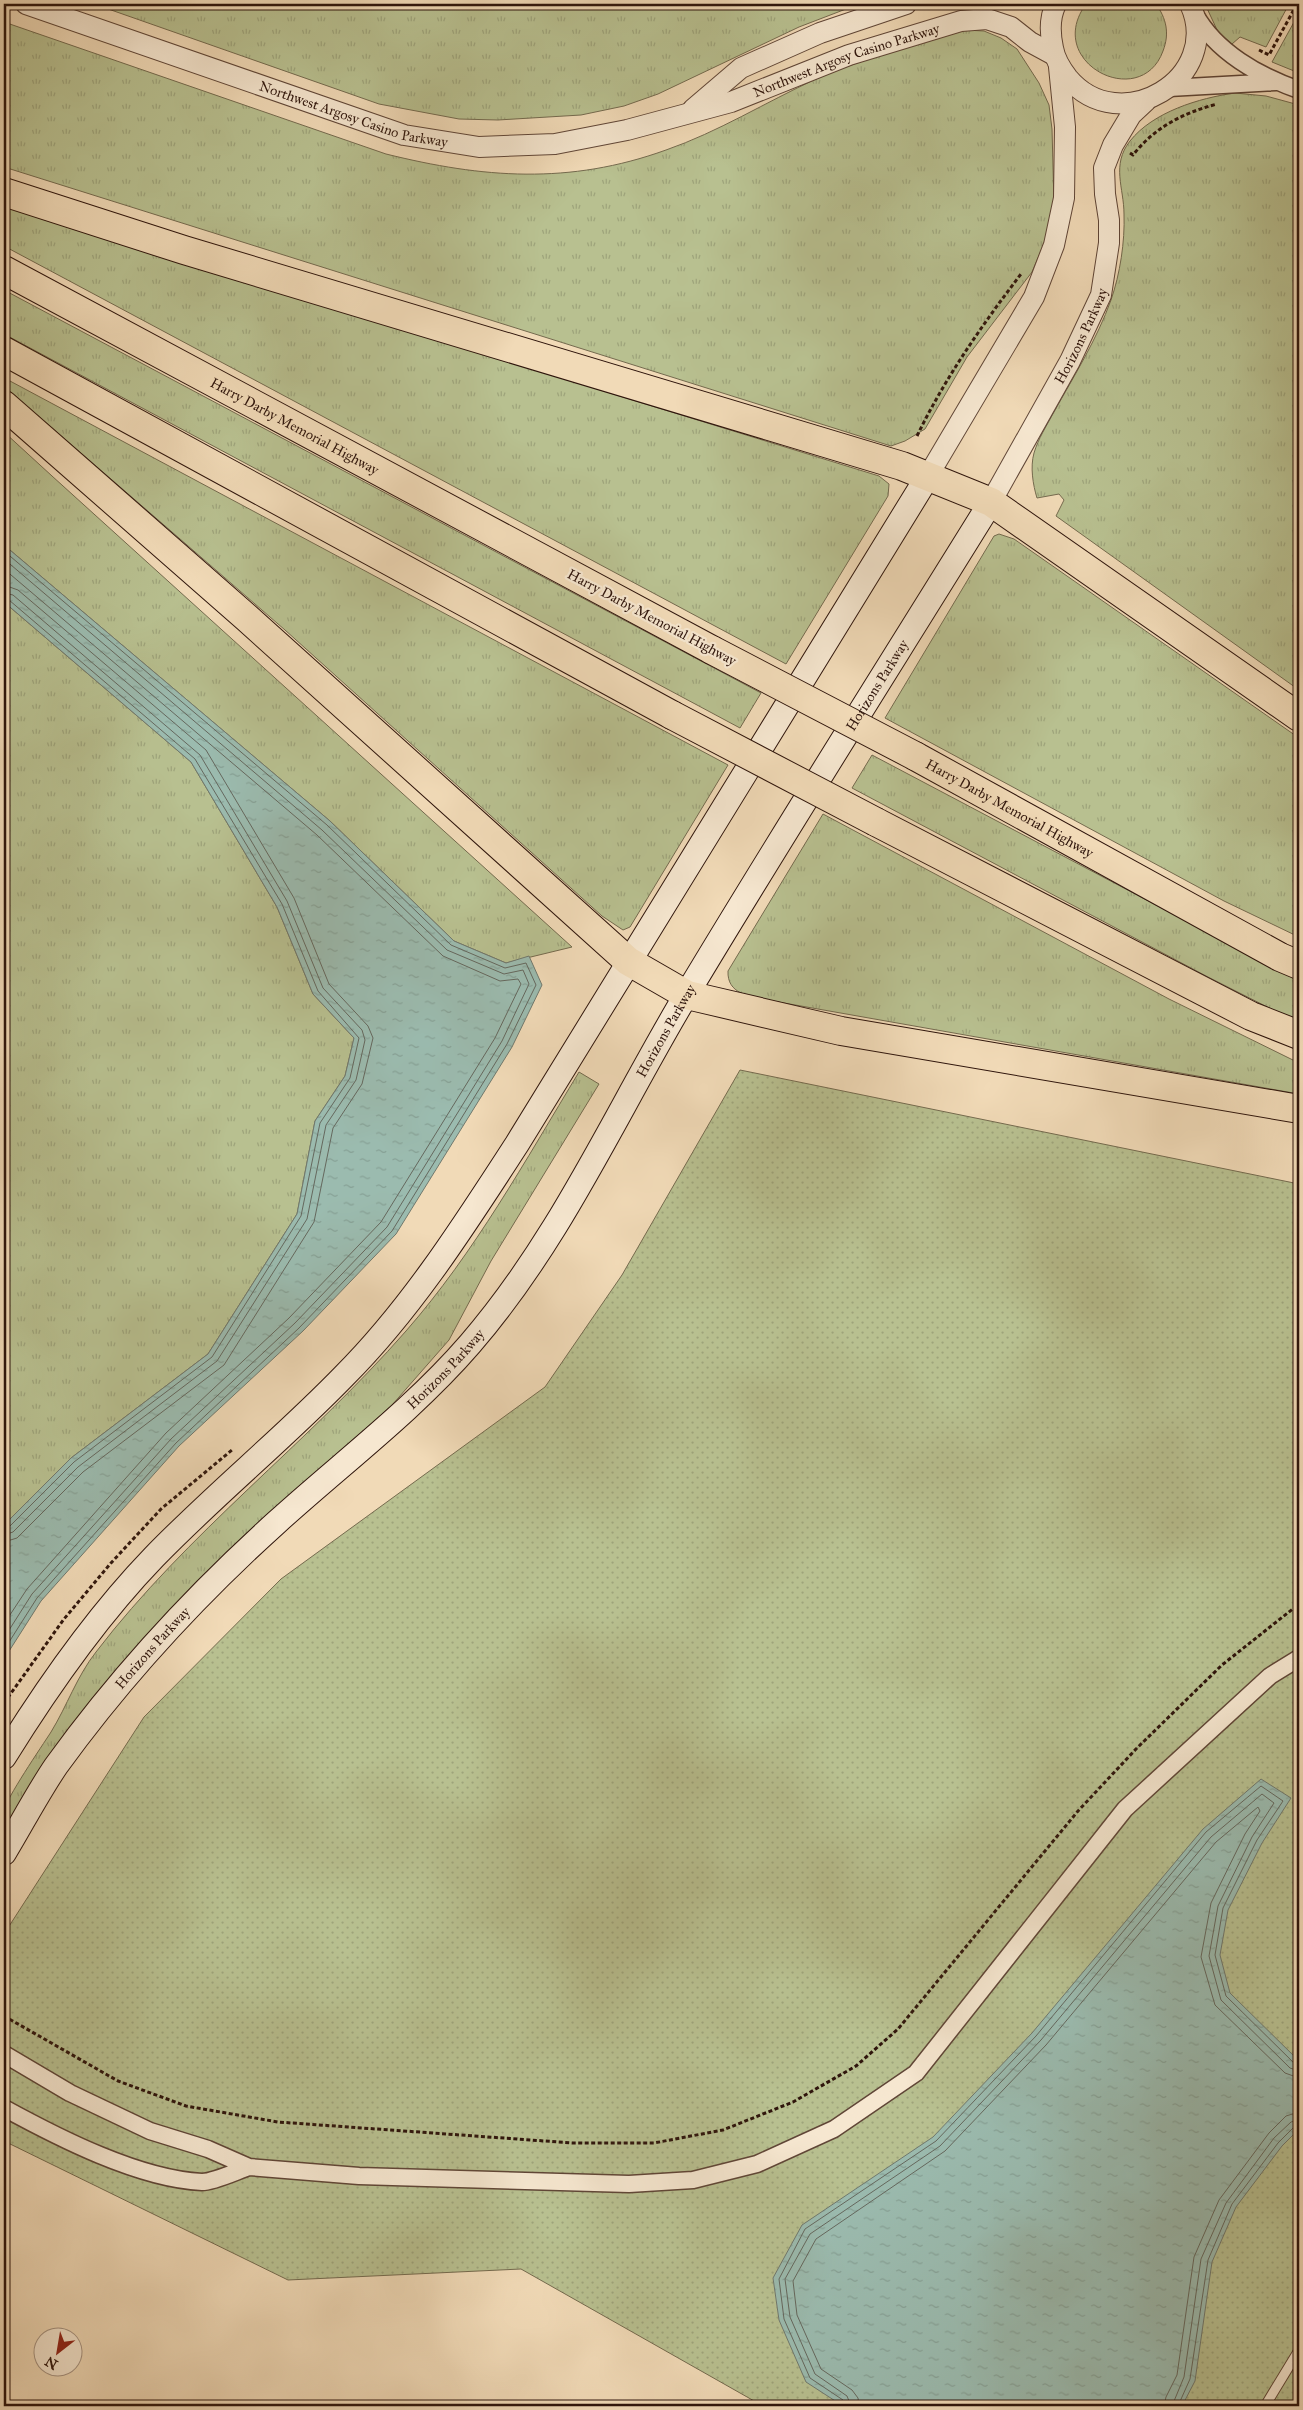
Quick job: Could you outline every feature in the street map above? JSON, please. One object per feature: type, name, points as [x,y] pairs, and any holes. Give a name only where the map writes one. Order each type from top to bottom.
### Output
[{"type":"highway","points":[[4,192],[184,250],[883,460],[928,476],[990,502],[1299,717]]},
{"type":"highway","name":"Harry Darby Memorial Highway","points":[[4,270],[712,650],[915,756],[1271,952],[1299,965]]},
{"type":"highway","points":[[4,351],[672,715],[1251,1016],[1299,1034]]},
{"type":"highway","points":[[4,405],[254,625],[628,962],[686,995],[841,1031],[1299,1109]]},
{"type":"main road","points":[[4,1757],[76,1649],[153,1558],[345,1376],[402,1310],[461,1230],[518,1144],[928,476]]},
{"type":"main road","name":"Horizons Parkway","points":[[4,1853],[54,1769],[130,1670],[205,1589],[277,1521],[401,1414],[470,1344],[530,1265],[579,1187],[686,995],[990,502]]},
{"type":"street","name":"Northwest Argosy Casino Parkway","points":[[26,4],[404,135],[479,147],[555,144],[628,130],[731,102],[849,55],[961,21],[987,19],[1011,26],[1057,61]]},
{"type":"street","name":"Northwest Argosy Casino Parkway","points":[[691,112],[741,68],[820,33],[906,4]]},
{"type":"street","points":[[928,476],[1034,297],[1054,245],[1064,198],[1065,127],[1057,61],[1050,32],[1056,4]]},
{"type":"street","points":[[1057,61],[1076,87],[1097,99],[1122,104],[1146,101],[1169,88],[1183,74],[1193,56],[1197,36],[1192,8]]},
{"type":"street","points":[[1192,8],[1204,29],[1215,42],[1234,57],[1276,82],[1299,90]]},
{"type":"street","points":[[1169,88],[1276,82]]},
{"type":"street","name":"Horizons Parkway","points":[[990,502],[1070,361],[1101,295],[1109,243],[1109,220],[1104,168],[1113,145],[1131,115],[1146,101]]},
{"type":"street","points":[[4,2054],[70,2093],[150,2131],[208,2149],[249,2167],[359,2176],[629,2184],[693,2180],[757,2164],[834,2129],[916,2073],[1124,1809],[1270,1676],[1299,1658]]},
{"type":"street","points":[[4,2108],[44,2129],[144,2172],[204,2182],[249,2167]]},
{"type":"lane","points":[[1269,2405],[1299,2350]]},
{"type":"path","points":[[1251,47],[1269,55],[1297,4]]},
{"type":"path","points":[[1113,145],[1133,155],[1156,130],[1193,110],[1219,104]]},
{"type":"path","points":[[917,436],[954,369],[990,314],[1022,272]]},
{"type":"path","points":[[4,1704],[64,1619],[111,1563],[161,1509],[234,1449]]},
{"type":"path","points":[[4,2016],[118,2081],[186,2106],[278,2122],[573,2143],[654,2143],[723,2130],[794,2102],[856,2066],[898,2029],[1078,1811],[1130,1756],[1222,1665],[1299,1604]]},
{"type":"green space","points":[[94,4],[859,4],[799,27],[658,94],[624,106],[581,115],[498,120],[459,119],[379,104]]},
{"type":"green space","points":[[1086,4],[1156,4],[1166,26],[1166,38],[1163,51],[1152,69],[1136,78],[1118,78],[1100,72],[1086,61],[1077,45],[1076,25]]},
{"type":"green space","points":[[1205,4],[1289,4],[1266,47],[1240,37],[1232,44],[1218,32]]},
{"type":"green space","points":[[1299,13],[1299,73],[1272,62]]},
{"type":"green space","points":[[4,22],[386,154],[422,162],[492,173],[526,174],[595,169],[666,150],[704,135],[816,79],[871,58],[964,30],[984,31],[1001,38],[1017,49],[1039,83],[1049,105],[1052,129],[1054,204],[1049,232],[1032,272],[967,357],[925,429],[905,441],[891,446],[4,167]]},
{"type":"green space","points":[[1235,93],[1266,96],[1299,105],[1299,690],[1056,516],[1064,500],[1059,494],[1037,498],[1032,476],[1033,458],[1038,443],[1092,343],[1111,300],[1117,280],[1124,236],[1120,168],[1124,150],[1140,131],[1164,114],[1192,103]]},
{"type":"green space","points":[[4,206],[879,476],[889,484],[888,496],[786,664],[4,246]]},
{"type":"green space","points":[[4,290],[761,693],[740,728],[4,334]]},
{"type":"green space","points":[[10,381],[728,765],[630,927],[623,930],[602,916],[285,630],[6,388]]},
{"type":"green space","points":[[4,432],[572,947],[506,963],[454,941],[330,821],[4,545]]},
{"type":"green space","points":[[999,534],[1014,539],[1299,738],[1299,937],[1224,901],[885,718],[994,536]]},
{"type":"green space","points":[[4,602],[191,762],[277,907],[313,994],[354,1038],[345,1076],[315,1121],[297,1214],[208,1354],[71,1458],[4,1525]]},
{"type":"green space","points":[[872,755],[1228,943],[1299,977],[1299,1023],[1208,977],[852,788]]},
{"type":"green space","points":[[823,814],[1169,999],[1299,1063],[1299,1094],[767,1000],[740,993],[731,985],[728,971]]},
{"type":"green space","points":[[740,1070],[1299,1184],[1299,2406],[763,2406],[521,2269],[288,2280],[4,2141],[4,1934],[144,1717],[281,1579],[545,1387],[622,1275]]},
{"type":"green space","points":[[579,1072],[599,1084],[491,1261],[449,1340],[392,1405],[229,1554],[4,1836],[4,1811],[6,1805],[57,1722],[89,1661],[131,1609],[169,1567],[329,1412],[406,1331],[431,1301],[477,1238]]},
{"type":"water","points":[[4,545],[330,821],[454,941],[506,963],[529,956],[542,985],[512,1047],[396,1234],[303,1331],[179,1446],[41,1601],[4,1659],[4,1525],[71,1458],[208,1354],[297,1214],[315,1121],[345,1076],[354,1038],[313,994],[277,907],[191,762],[4,602]]},
{"type":"water","points":[[1261,1779],[1291,1798],[1262,1843],[1228,1910],[1220,1955],[1230,1993],[1299,2061],[1299,2129],[1282,2146],[1236,2207],[1212,2262],[1195,2381],[1182,2406],[843,2406],[806,2382],[779,2320],[773,2278],[802,2225],[933,2137],[1032,2033],[1203,1829]]}]
